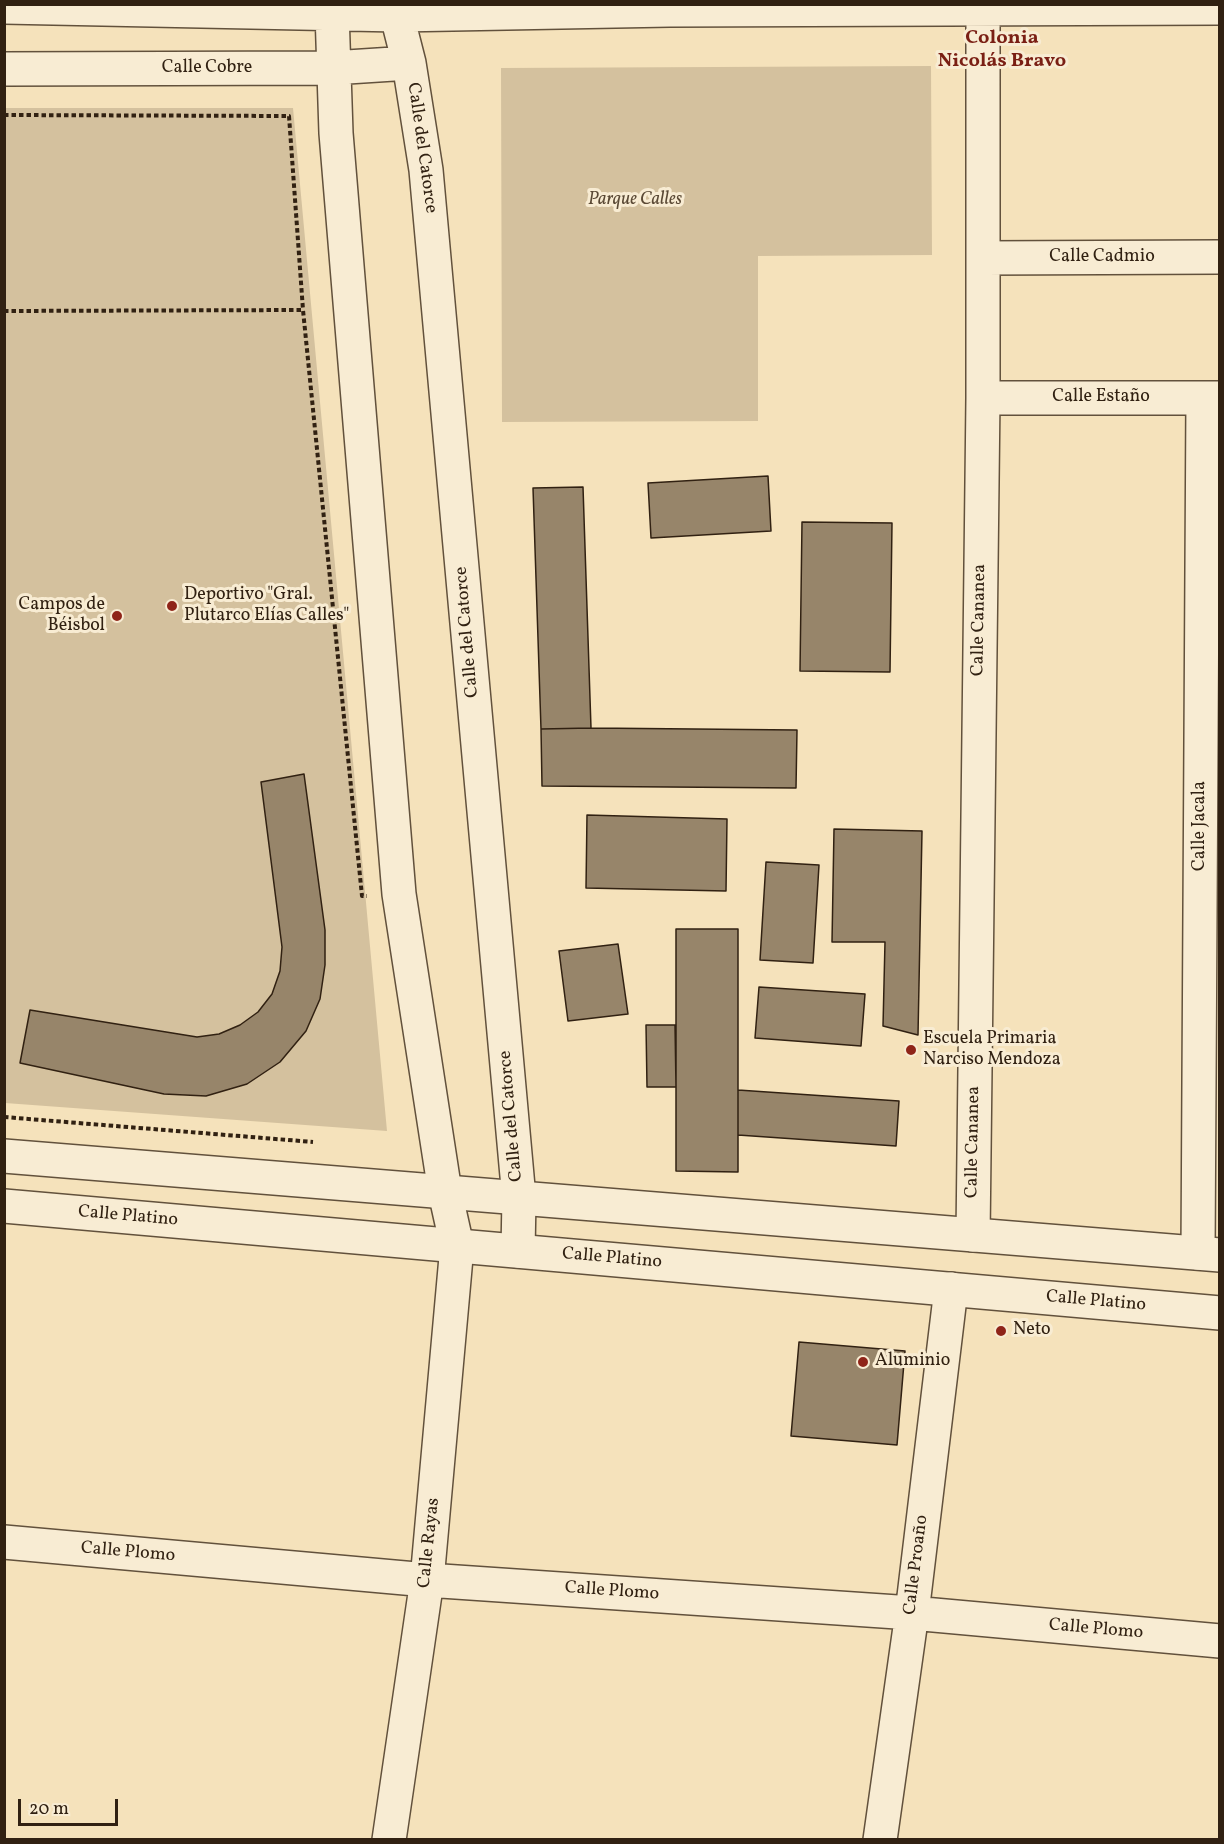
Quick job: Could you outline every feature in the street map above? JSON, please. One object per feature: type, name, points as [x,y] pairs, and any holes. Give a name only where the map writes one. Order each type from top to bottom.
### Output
[{"type":"street","points":[[4,7],[332,12],[983,7],[1220,8]]},
{"type":"street","name":"Calle Cananea","points":[[973,1235],[983,398],[983,7]]},
{"type":"street","name":"Calle del Catorce","points":[[396,10],[409,63],[426,170],[519,1198],[518,1251]]},
{"type":"street","points":[[332,12],[332,68],[399,894],[445,1192],[457,1246]]},
{"type":"street","name":"Calle Cobre","points":[[4,69],[332,68],[409,63]]},
{"type":"street","name":"Calle Cadmio","points":[[984,258],[1220,258]]},
{"type":"street","name":"Calle Estaño","points":[[983,398],[1211,398]]},
{"type":"street","name":"Calle Jacala","points":[[1209,1254],[1211,398]]},
{"type":"street","points":[[4,1156],[1209,1254]]},
{"type":"street","name":"Calle Platino","points":[[4,1206],[1220,1313]]},
{"type":"street","name":"Calle Rayas","points":[[390,1839],[427,1580],[457,1246]]},
{"type":"street","name":"Calle Proaño","points":[[880,1839],[912,1612],[951,1289]]},
{"type":"street","name":"Calle Plomo","points":[[4,1542],[427,1580],[912,1612],[1220,1641]]},
{"type":"path","points":[[4,115],[289,116],[303,310],[362,896],[399,894]]},
{"type":"path","points":[[4,311],[303,310]]},
{"type":"path","points":[[4,1117],[313,1142]]},
{"type":"green space","name":"Parque Calles","points":[[931,66],[932,255],[758,256],[758,421],[502,422],[501,68]]},
{"type":"green space","name":"Deportivo \"Gral. Plutarco Elías Calles\"","points":[[5,108],[293,108],[387,1131],[5,1103]]},
{"type":"building","points":[[768,476],[771,531],[651,538],[648,483]]},
{"type":"building","points":[[583,487],[591,728],[541,729],[533,488]]},
{"type":"building","points":[[802,522],[892,523],[890,672],[800,671]]},
{"type":"building","points":[[541,729],[797,730],[796,788],[542,786]]},
{"type":"building","points":[[304,774],[325,930],[325,965],[320,999],[306,1031],[280,1062],[247,1084],[206,1096],[164,1094],[20,1063],[30,1010],[197,1037],[219,1034],[240,1025],[258,1012],[272,994],[280,971],[282,947],[261,782]]},
{"type":"building","points":[[587,815],[727,819],[726,891],[586,888]]},
{"type":"building","points":[[834,829],[922,831],[918,1035],[883,1026],[885,942],[832,942]]},
{"type":"building","points":[[766,862],[819,865],[813,963],[760,960]]},
{"type":"building","points":[[676,929],[738,929],[738,1172],[676,1171]]},
{"type":"building","points":[[618,944],[628,1014],[568,1021],[559,951]]},
{"type":"building","points":[[759,987],[865,994],[861,1046],[755,1038]]},
{"type":"building","points":[[646,1025],[675,1025],[676,1087],[647,1087]]},
{"type":"building","points":[[738,1090],[899,1101],[896,1146],[738,1135]]},
{"type":"building","points":[[799,1342],[905,1351],[897,1445],[791,1436]]},
{"type":"place","name":"Deportivo \"Gral. Plutarco Elías Calles\"","points":[[172,606]]},
{"type":"place","name":"Campos de Béisbol","points":[[117,616]]},
{"type":"place","name":"Escuela Primaria Narciso Mendoza","points":[[911,1050]]},
{"type":"place","name":"Neto","points":[[1001,1331]]},
{"type":"place","name":"Aluminio","points":[[863,1362]]},
{"type":"district","name":"Colonia Nicolás Bravo","points":[[1002,50]]}]
